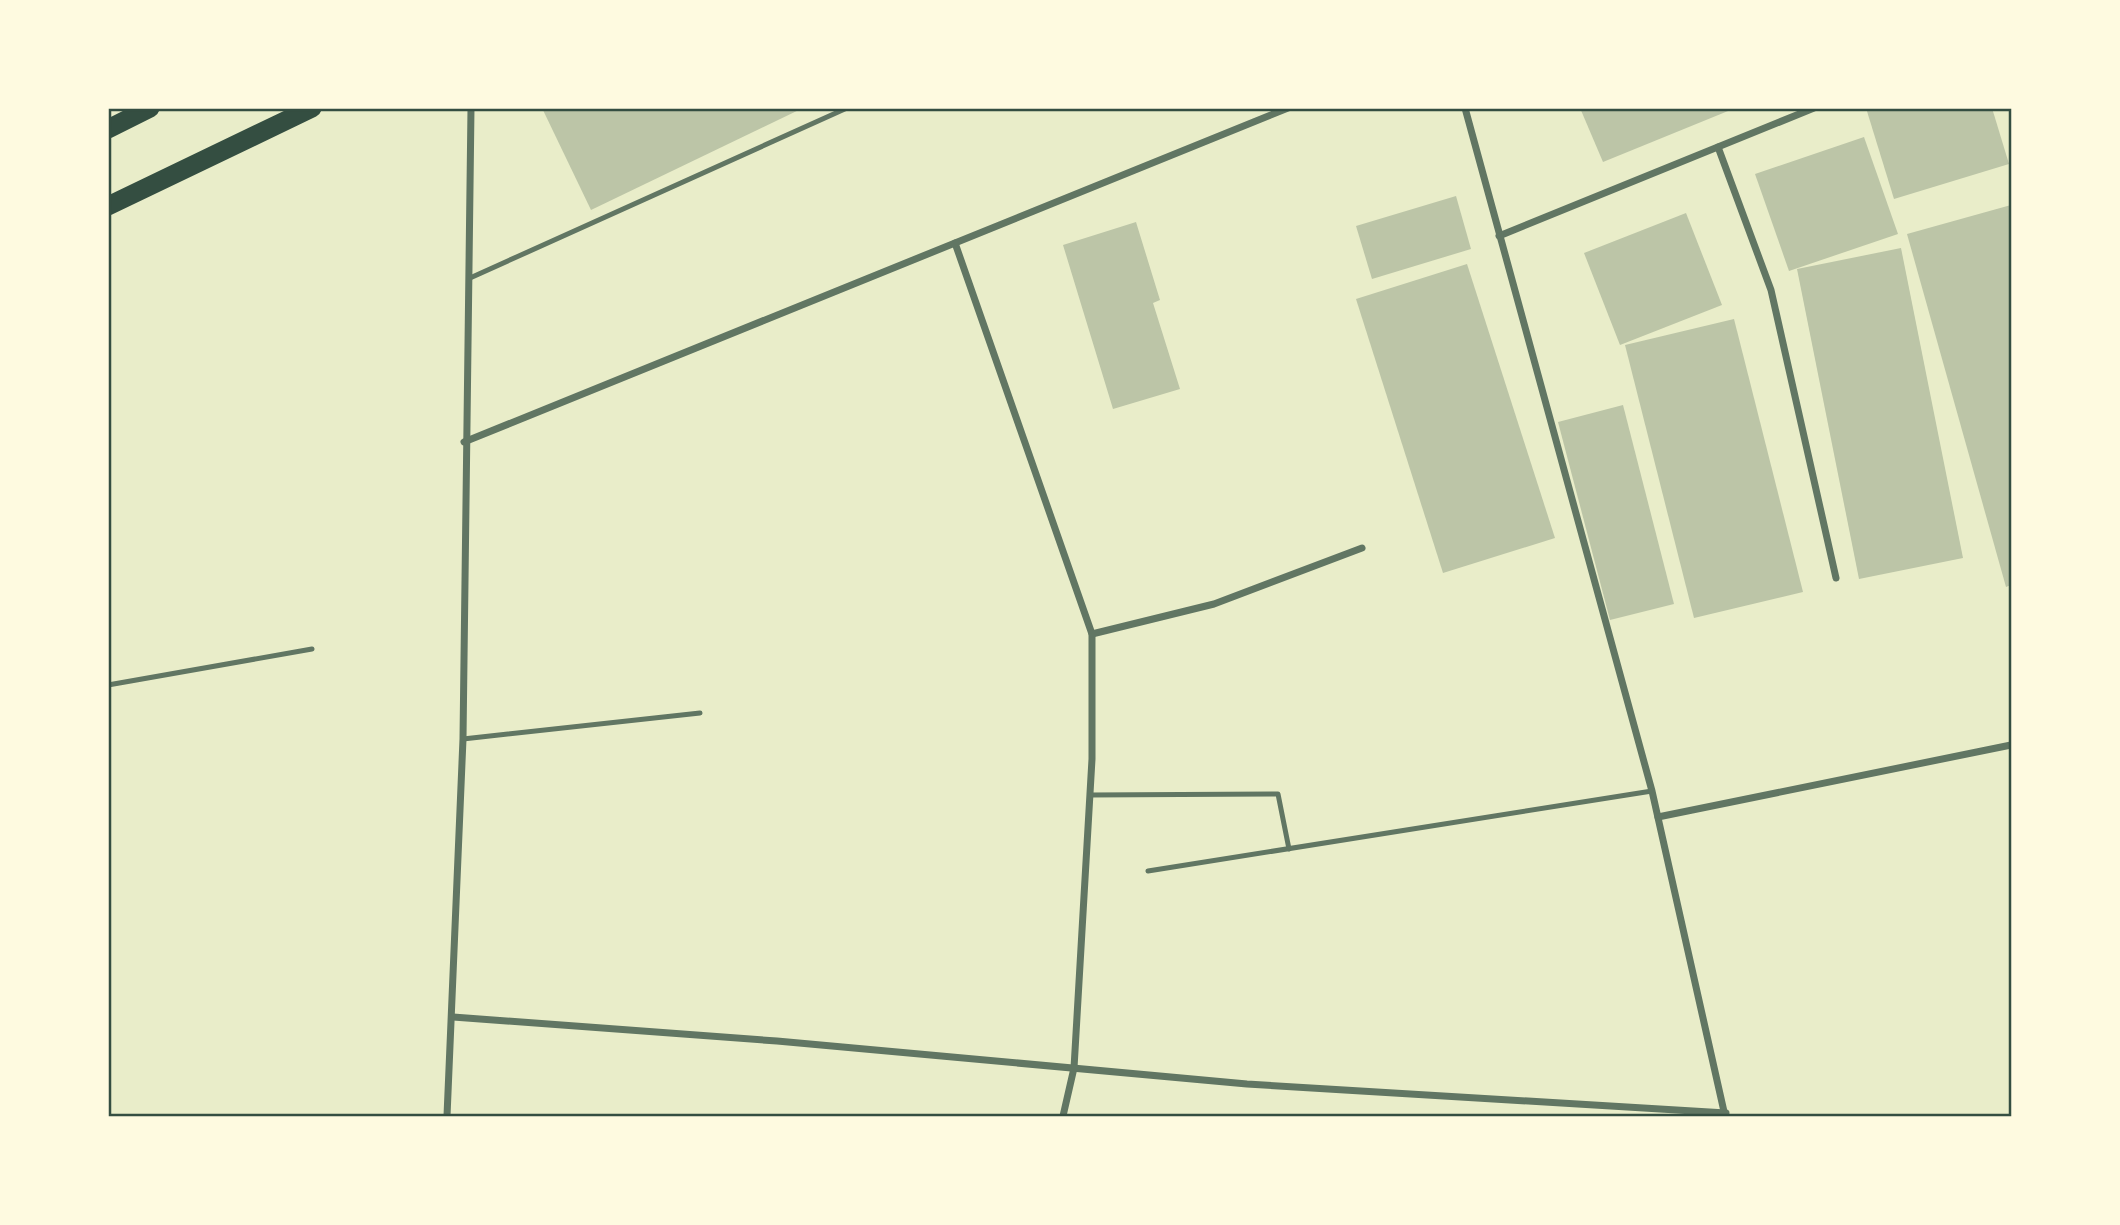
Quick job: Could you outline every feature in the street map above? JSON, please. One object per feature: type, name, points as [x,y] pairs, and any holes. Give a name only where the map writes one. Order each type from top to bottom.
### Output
[{"type":"highway","points":[[108,129],[150,108]]},
{"type":"highway","points":[[108,206],[312,108]]},
{"type":"street","points":[[447,1116],[463,739],[464,442],[470,278],[471,108]]},
{"type":"street","points":[[464,442],[1288,108]]},
{"type":"street","points":[[453,1017],[777,1041],[1247,1084],[1725,1115],[1652,790],[1465,108]]},
{"type":"street","points":[[1499,236],[1814,108]]},
{"type":"street","points":[[1718,147],[1771,290],[1836,578]]},
{"type":"street","points":[[955,243],[1092,634],[1090,795],[1074,1068],[1063,1116]]},
{"type":"street","points":[[1092,634],[1214,604],[1362,548]]},
{"type":"street","points":[[1658,817],[2011,745]]},
{"type":"lane","points":[[470,278],[847,108]]},
{"type":"lane","points":[[108,684],[312,649]]},
{"type":"lane","points":[[463,739],[700,713]]},
{"type":"lane","points":[[1148,871],[1652,790]]},
{"type":"lane","points":[[1090,795],[1278,794],[1289,849]]},
{"type":"building","points":[[542,108],[803,108],[591,210]]},
{"type":"building","points":[[1580,108],[1733,108],[1733,109],[1603,162]]},
{"type":"building","points":[[1866,108],[1992,108],[2009,164],[1894,199]]},
{"type":"building","points":[[1864,137],[1898,234],[1789,271],[1755,174]]},
{"type":"building","points":[[1456,196],[1471,249],[1372,279],[1356,226]]},
{"type":"building","points":[[2011,205],[2011,585],[2006,587],[1907,234]]},
{"type":"building","points":[[1686,213],[1722,305],[1620,345],[1584,253]]},
{"type":"building","points":[[1136,222],[1160,300],[1153,303],[1180,389],[1113,409],[1063,245]]},
{"type":"building","points":[[1901,248],[1963,558],[1859,579],[1797,269]]},
{"type":"building","points":[[1467,264],[1555,538],[1443,573],[1356,299]]},
{"type":"building","points":[[1734,319],[1803,592],[1694,618],[1625,345]]},
{"type":"building","points":[[1623,405],[1674,604],[1610,620],[1558,422]]}]
